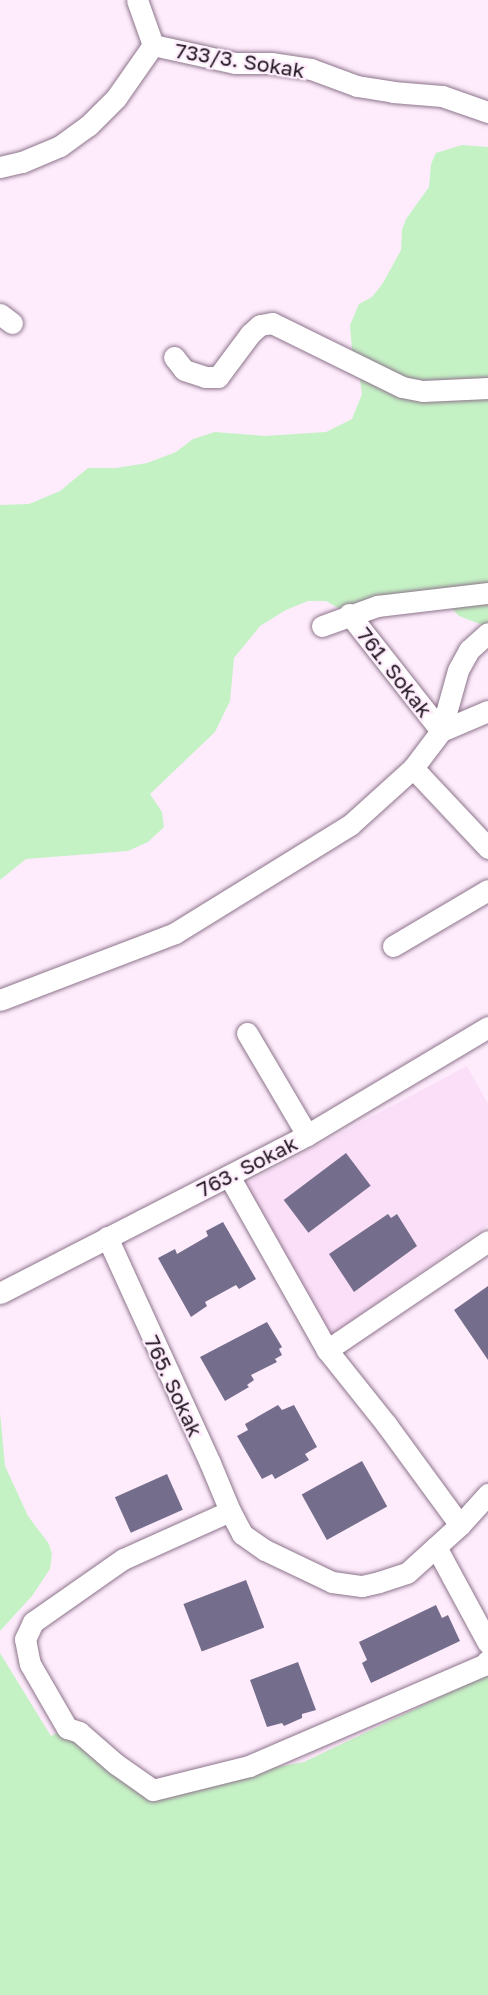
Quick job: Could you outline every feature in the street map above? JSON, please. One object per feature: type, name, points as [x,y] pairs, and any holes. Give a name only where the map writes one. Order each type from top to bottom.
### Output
[{"type":"street","points":[[137,0],[153,45]]},
{"type":"street","name":"733/3. Sokak","points":[[0,167],[60,146],[88,126],[116,98],[153,45],[235,63],[271,63],[311,69],[357,86],[442,96],[488,112]]},
{"type":"street","points":[[174,357],[184,370],[205,377],[218,377],[250,334],[260,325],[272,323],[402,387],[423,391],[488,388]]},
{"type":"street","points":[[322,626],[349,614],[377,606],[488,593]]},
{"type":"street","name":"761. Sokak","points":[[349,614],[441,730]]},
{"type":"street","points":[[0,1000],[175,933],[350,825],[413,768],[441,730],[458,670],[469,650],[481,636],[488,633]]},
{"type":"street","points":[[441,730],[488,711]]},
{"type":"street","points":[[413,768],[488,848]]},
{"type":"street","points":[[393,946],[488,890]]},
{"type":"street","name":"763. Sokak","points":[[0,1293],[307,1135],[488,1027]]},
{"type":"street","points":[[247,1033],[307,1135]]},
{"type":"street","points":[[229,1176],[327,1350],[386,1424],[460,1525]]},
{"type":"street","name":"765. Sokak","points":[[107,1237],[242,1534],[265,1550],[332,1582],[362,1586],[407,1573],[436,1547]]},
{"type":"street","points":[[327,1350],[488,1241]]},
{"type":"street","points":[[488,1494],[436,1547],[488,1642]]},
{"type":"street","points":[[230,1510],[123,1559],[33,1622],[25,1639],[30,1664],[73,1730],[153,1790],[249,1766],[484,1665],[488,1660]]},
{"type":"shaded area","points":[[467,1066],[488,1104],[488,1225],[327,1338],[241,1186]]},
{"type":"green space","points":[[462,145],[488,147],[488,627],[459,616],[450,607],[349,614],[326,601],[308,601],[286,610],[260,626],[234,658],[230,701],[215,732],[150,794],[162,812],[164,827],[148,842],[128,851],[26,859],[0,880],[0,505],[29,504],[60,491],[88,468],[116,468],[147,463],[176,452],[193,439],[215,432],[265,436],[326,432],[352,419],[362,394],[360,379],[354,375],[350,325],[359,304],[372,297],[383,283],[401,250],[402,230],[406,219],[429,187],[431,164],[436,153]]},
{"type":"green space","points":[[0,1412],[5,1466],[28,1516],[49,1544],[52,1554],[50,1569],[32,1596],[0,1631]]},
{"type":"green space","points":[[0,1653],[51,1736],[67,1728],[153,1790],[304,1762],[488,1674],[488,1995],[0,1995]]},
{"type":"building","points":[[346,1153],[371,1186],[308,1233],[284,1200]]},
{"type":"building","points":[[388,1214],[391,1218],[397,1214],[417,1246],[354,1292],[329,1254]]},
{"type":"building","points":[[223,1222],[256,1279],[239,1289],[236,1285],[205,1302],[207,1306],[191,1317],[158,1258],[175,1249],[177,1254],[208,1236],[206,1231]]},
{"type":"building","points":[[488,1286],[488,1360],[454,1310]]},
{"type":"building","points":[[267,1322],[282,1347],[279,1349],[282,1355],[275,1359],[277,1362],[251,1375],[254,1380],[247,1385],[249,1387],[225,1401],[200,1357]]},
{"type":"building","points":[[278,1405],[282,1410],[294,1405],[317,1447],[305,1454],[309,1460],[275,1479],[272,1474],[262,1479],[237,1436],[248,1430],[245,1424]]},
{"type":"building","points":[[362,1461],[387,1506],[327,1540],[302,1494]]},
{"type":"building","points":[[167,1474],[183,1510],[131,1533],[115,1497]]},
{"type":"building","points":[[246,1580],[264,1628],[202,1652],[183,1604]]},
{"type":"building","points":[[436,1605],[442,1618],[448,1615],[460,1641],[371,1683],[362,1663],[367,1660],[359,1642]]},
{"type":"building","points":[[298,1662],[316,1710],[302,1714],[302,1718],[284,1726],[282,1723],[267,1727],[250,1680]]}]
